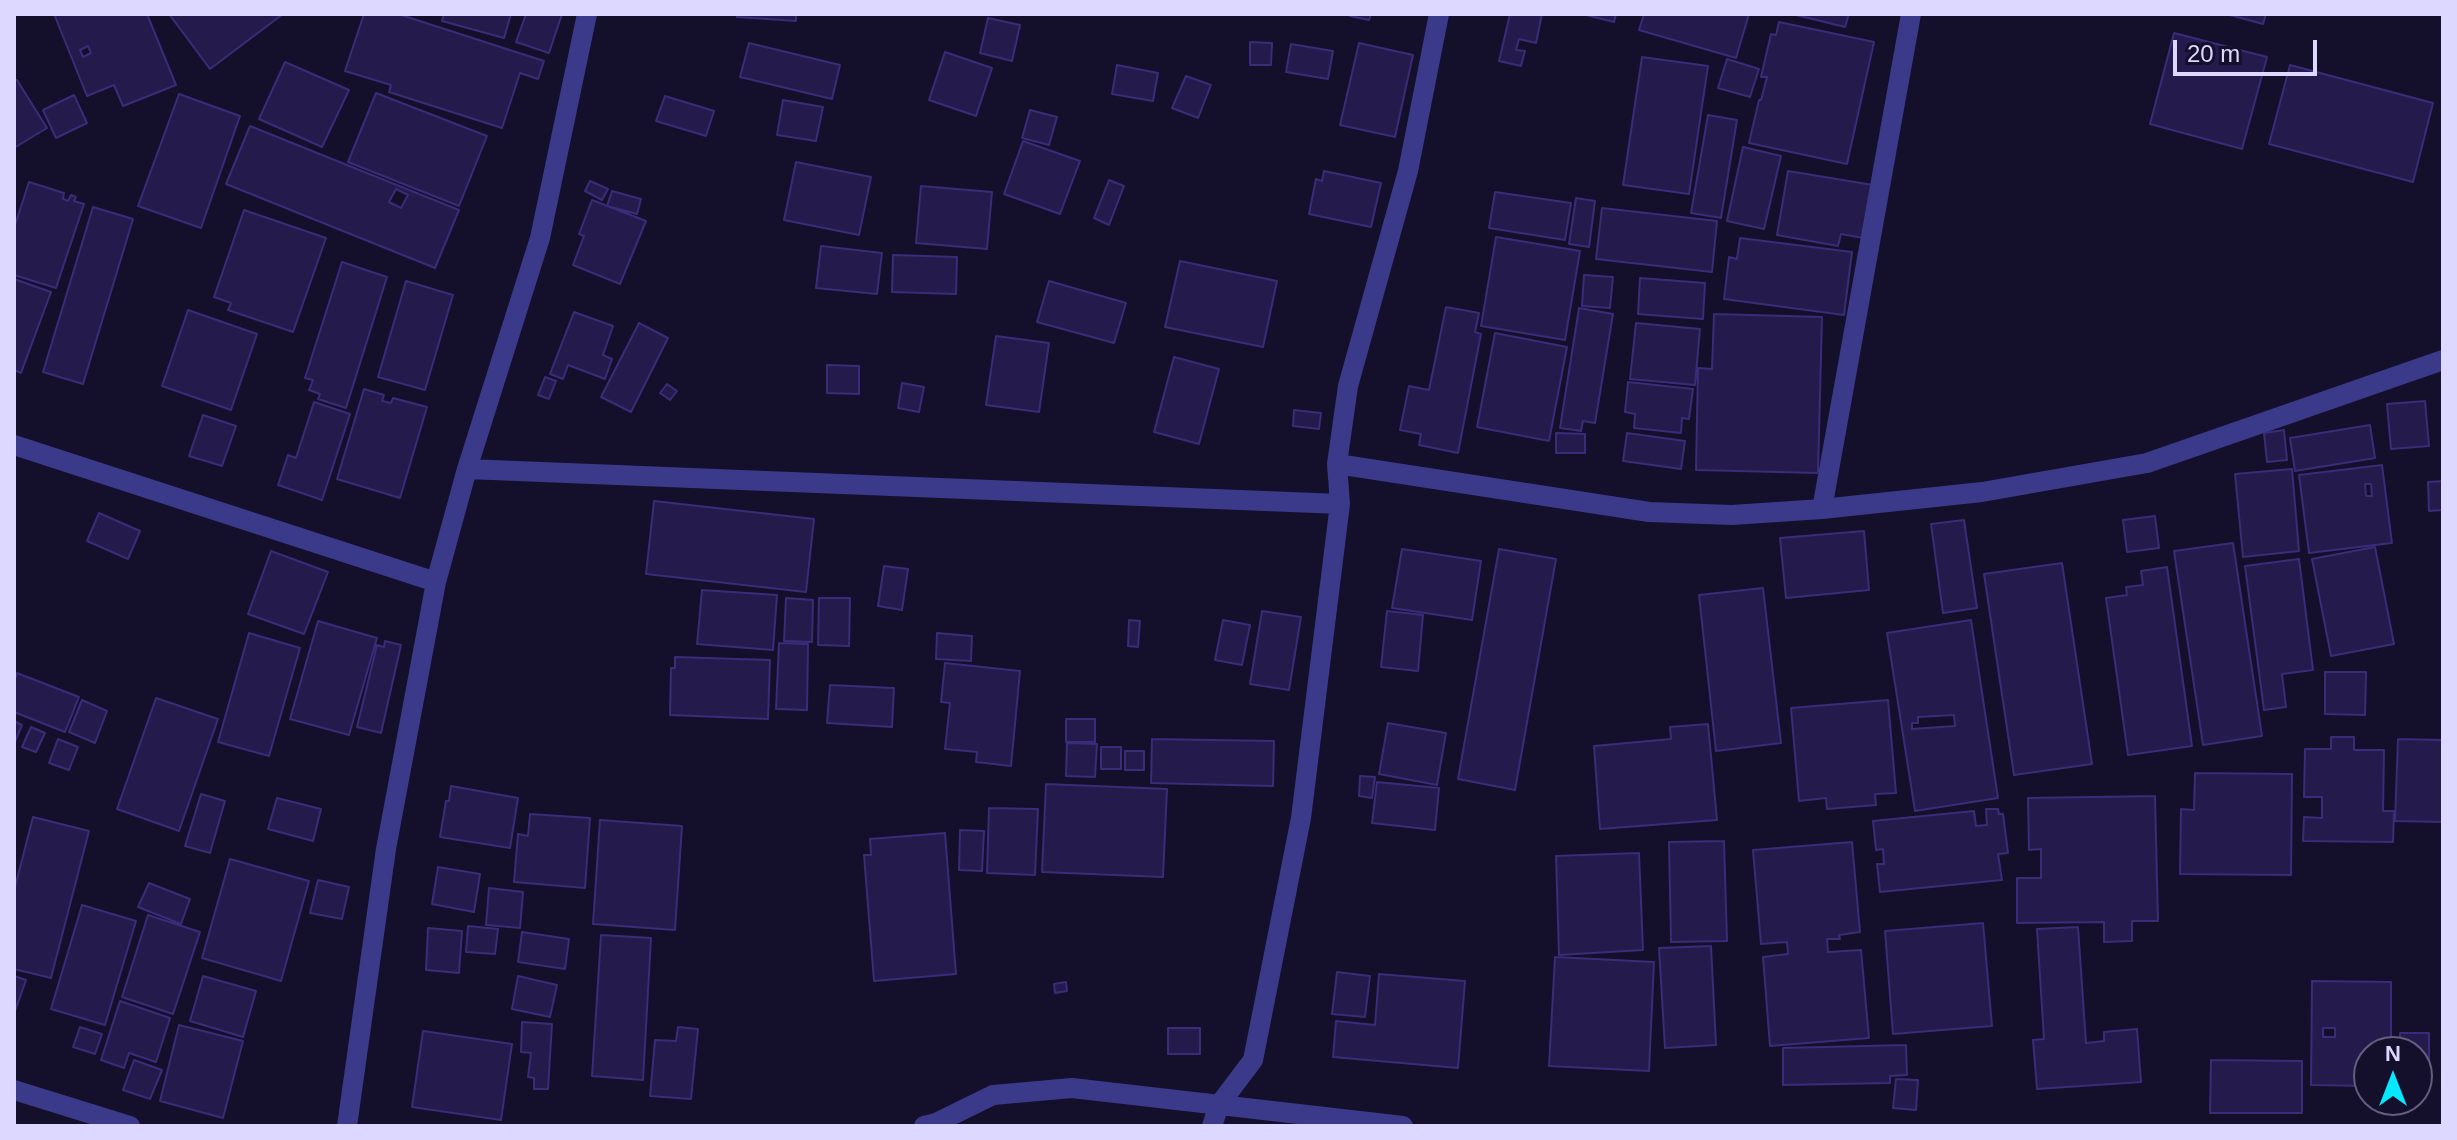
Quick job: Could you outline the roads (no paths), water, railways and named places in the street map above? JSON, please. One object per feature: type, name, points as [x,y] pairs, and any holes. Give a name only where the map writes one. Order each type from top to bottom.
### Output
[{"type":"street","points":[[347,1126],[386,849],[436,582],[467,469],[540,238],[587,14]]},
{"type":"street","points":[[1212,1126],[1219,1105],[1253,1060],[1301,818],[1340,504],[1337,464],[1348,386],[1408,171],[1439,14]]},
{"type":"street","points":[[1822,509],[1911,14]]},
{"type":"street","points":[[1337,464],[1649,512],[1732,515],[1822,509],[1982,492],[2147,463],[2443,360]]},
{"type":"street","points":[[14,445],[436,582]]},
{"type":"street","points":[[467,469],[1340,504]]},
{"type":"street","points":[[924,1126],[993,1095],[1072,1088],[1403,1126]]},
{"type":"street","points":[[14,1090],[130,1126]]}]
